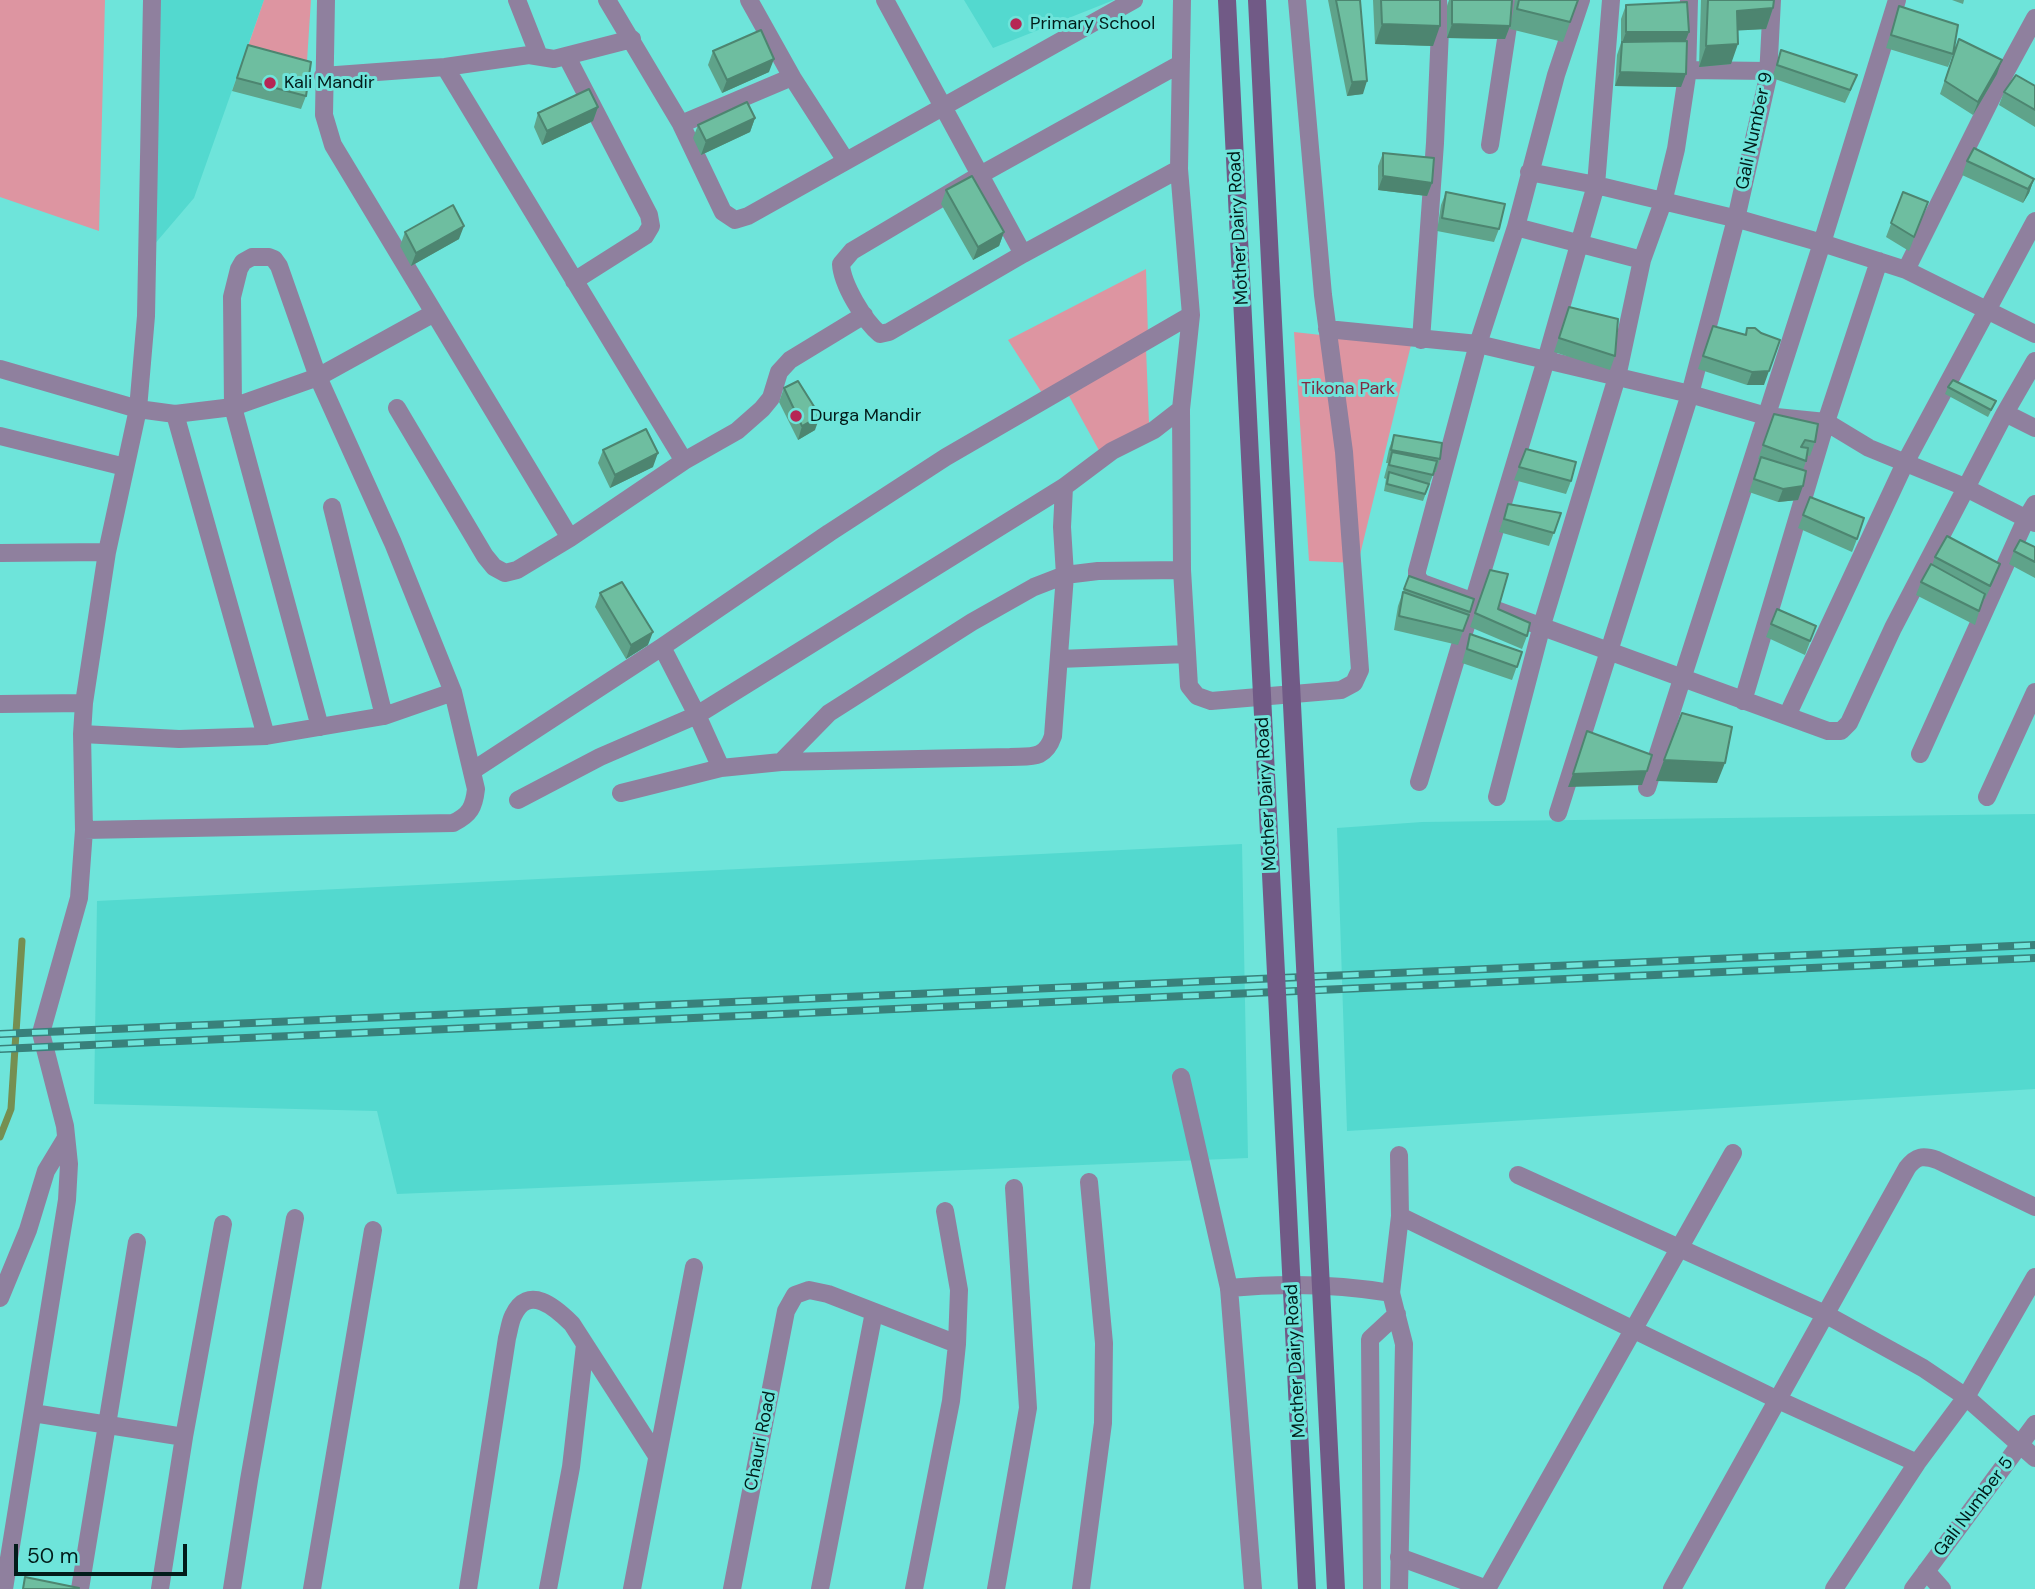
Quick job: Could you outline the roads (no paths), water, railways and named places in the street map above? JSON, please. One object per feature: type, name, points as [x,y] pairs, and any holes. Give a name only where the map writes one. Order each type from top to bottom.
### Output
[{"type":"main road","name":"Mother Dairy Road","points":[[1227,0],[1307,1589]]},
{"type":"main road","name":"Mother Dairy Road","points":[[1257,0],[1336,1589]]},
{"type":"street","points":[[4,1589],[68,1200],[69,1164],[66,1138],[41,1033],[79,898],[84,830],[84,703],[107,552],[138,409],[146,316],[152,0]]},
{"type":"street","points":[[326,0],[324,115],[333,145],[570,538]]},
{"type":"street","points":[[517,0],[539,56]]},
{"type":"street","points":[[607,0],[681,124],[723,212],[735,219],[748,216],[1134,0]]},
{"type":"street","points":[[749,0],[792,77],[846,161]]},
{"type":"street","points":[[885,0],[945,106],[1023,254]]},
{"type":"street","points":[[1182,0],[1179,169],[1191,315],[1181,409],[1182,570],[1189,686],[1197,696],[1211,701],[1341,690],[1354,683],[1360,670],[1344,452],[1327,329],[1297,0]]},
{"type":"street","points":[[1421,340],[1435,143],[1440,30],[1438,0]]},
{"type":"street","points":[[1490,145],[1511,0]]},
{"type":"street","points":[[1581,0],[1556,75],[1516,227],[1478,344],[1417,571],[1417,577],[1422,583],[1743,701],[1828,731],[1841,731],[1849,723],[1892,628],[2035,361]]},
{"type":"street","points":[[1419,782],[1546,360],[1595,185],[1611,0]]},
{"type":"street","points":[[1497,797],[1542,625],[1617,377],[1642,260],[1663,201],[1676,149],[1688,70],[1689,0]]},
{"type":"street","name":"Gali Number 9","points":[[1558,813],[1690,394],[1736,219],[1768,71],[1772,0]]},
{"type":"street","points":[[1647,788],[1897,0]]},
{"type":"street","points":[[1906,270],[1993,94],[2035,18]]},
{"type":"street","points":[[323,76],[445,67],[529,55],[554,59],[632,39]]},
{"type":"street","points":[[567,57],[649,215],[651,226],[645,236],[574,281]]},
{"type":"street","points":[[1179,169],[1023,254],[889,332],[880,334],[872,328],[842,278],[841,264],[852,251],[1180,64]]},
{"type":"street","points":[[445,67],[684,461]]},
{"type":"street","points":[[1688,70],[1768,71]]},
{"type":"street","points":[[681,124],[792,77]]},
{"type":"street","points":[[1529,172],[1663,201],[1822,243],[1906,270],[2035,334]]},
{"type":"street","points":[[1787,716],[1905,463],[2035,221]]},
{"type":"street","points":[[1516,227],[1642,260]]},
{"type":"street","points":[[84,830],[453,823],[467,816],[474,803],[476,789],[453,692],[393,543],[318,377],[279,266],[269,257],[252,257],[243,262],[239,269],[232,297],[233,407],[320,727]]},
{"type":"street","points":[[1743,701],[1826,422],[1878,261]]},
{"type":"street","points":[[0,369],[138,409],[175,414],[233,407],[318,377],[434,313]]},
{"type":"street","points":[[397,408],[485,556],[494,568],[505,573],[517,570],[570,538],[684,461],[737,431],[762,410],[771,398],[779,372],[790,360],[864,315]]},
{"type":"street","points":[[472,771],[946,457],[1191,315]]},
{"type":"street","points":[[1327,329],[1478,344],[1690,394],[1766,416],[1826,422],[1869,448],[2032,515],[1920,754]]},
{"type":"street","points":[[518,800],[600,757],[697,715],[1064,487],[1112,451],[1154,430],[1181,409]]},
{"type":"street","points":[[2005,413],[2035,428]]},
{"type":"street","points":[[175,414],[266,736]]},
{"type":"street","points":[[0,436],[125,467]]},
{"type":"street","points":[[621,793],[721,768],[781,761],[1038,755],[1046,751],[1053,736],[1065,575],[1062,527],[1064,487]]},
{"type":"street","points":[[332,507],[384,716]]},
{"type":"street","points":[[0,553],[107,552]]},
{"type":"street","points":[[781,761],[829,713],[862,690],[1034,587],[1065,575],[1098,571],[1182,570]]},
{"type":"street","points":[[662,647],[721,768]]},
{"type":"street","points":[[1059,659],[1187,654]]},
{"type":"street","points":[[82,734],[179,739],[266,736],[384,716],[453,692]]},
{"type":"street","points":[[1987,797],[2035,692]]},
{"type":"street","points":[[0,704],[84,703]]},
{"type":"street","points":[[1181,1077],[1229,1288],[1253,1589]]},
{"type":"street","points":[[0,1298],[28,1230],[46,1171],[66,1138]]},
{"type":"street","points":[[1399,1557],[1487,1589],[1733,1153]]},
{"type":"street","points":[[1399,1155],[1400,1216],[1391,1293],[1404,1344],[1399,1589]]},
{"type":"street","points":[[1672,1589],[1776,1399],[1914,1160],[1925,1156],[1937,1160],[2035,1207]]},
{"type":"street","points":[[1518,1175],[1825,1314],[1923,1367],[1966,1397],[2035,1458]]},
{"type":"street","points":[[1081,1589],[1103,1423],[1104,1343],[1089,1182]]},
{"type":"street","points":[[996,1589],[1028,1408],[1014,1188]]},
{"type":"street","points":[[914,1589],[951,1401],[957,1344],[959,1290],[945,1211]]},
{"type":"street","points":[[1400,1216],[1776,1399],[1917,1463]]},
{"type":"street","points":[[232,1589],[295,1219]]},
{"type":"street","points":[[160,1589],[184,1437],[223,1224]]},
{"type":"street","points":[[312,1589],[373,1230]]},
{"type":"street","points":[[80,1589],[137,1242]]},
{"type":"street","points":[[632,1589],[694,1267]]},
{"type":"street","points":[[1835,1589],[1917,1463],[1966,1397],[2035,1277]]},
{"type":"street","points":[[1229,1288],[1264,1285],[1355,1287],[1391,1293]]},
{"type":"street","name":"Chauri Road","points":[[732,1589],[786,1311],[795,1295],[809,1290],[874,1312]]},
{"type":"street","points":[[468,1589],[513,1315],[524,1303],[538,1299],[554,1306],[572,1324],[657,1456]]},
{"type":"street","points":[[820,1589],[874,1312],[957,1344]]},
{"type":"street","points":[[1372,1589],[1370,1339],[1397,1314]]},
{"type":"street","points":[[548,1589],[571,1467],[585,1345]]},
{"type":"street","points":[[33,1413],[184,1437]]},
{"type":"street","name":"Gali Number 5","points":[[1913,1589],[2035,1424]]},
{"type":"street","points":[[1926,1571],[1942,1589]]},
{"type":"waterway","points":[[0,1137],[11,1109],[22,941]]},
{"type":"railway","points":[[0,1034],[2035,945]]},
{"type":"railway","points":[[0,1049],[2035,958]]},
{"type":"place","name":"Primary School","points":[[1016,24]]},
{"type":"place","name":"Kali Mandir","points":[[270,83]]},
{"type":"place","name":"Durga Mandir","points":[[796,416]]},
{"type":"park label","name":"Tikona Park","points":[[1348,389]]}]
